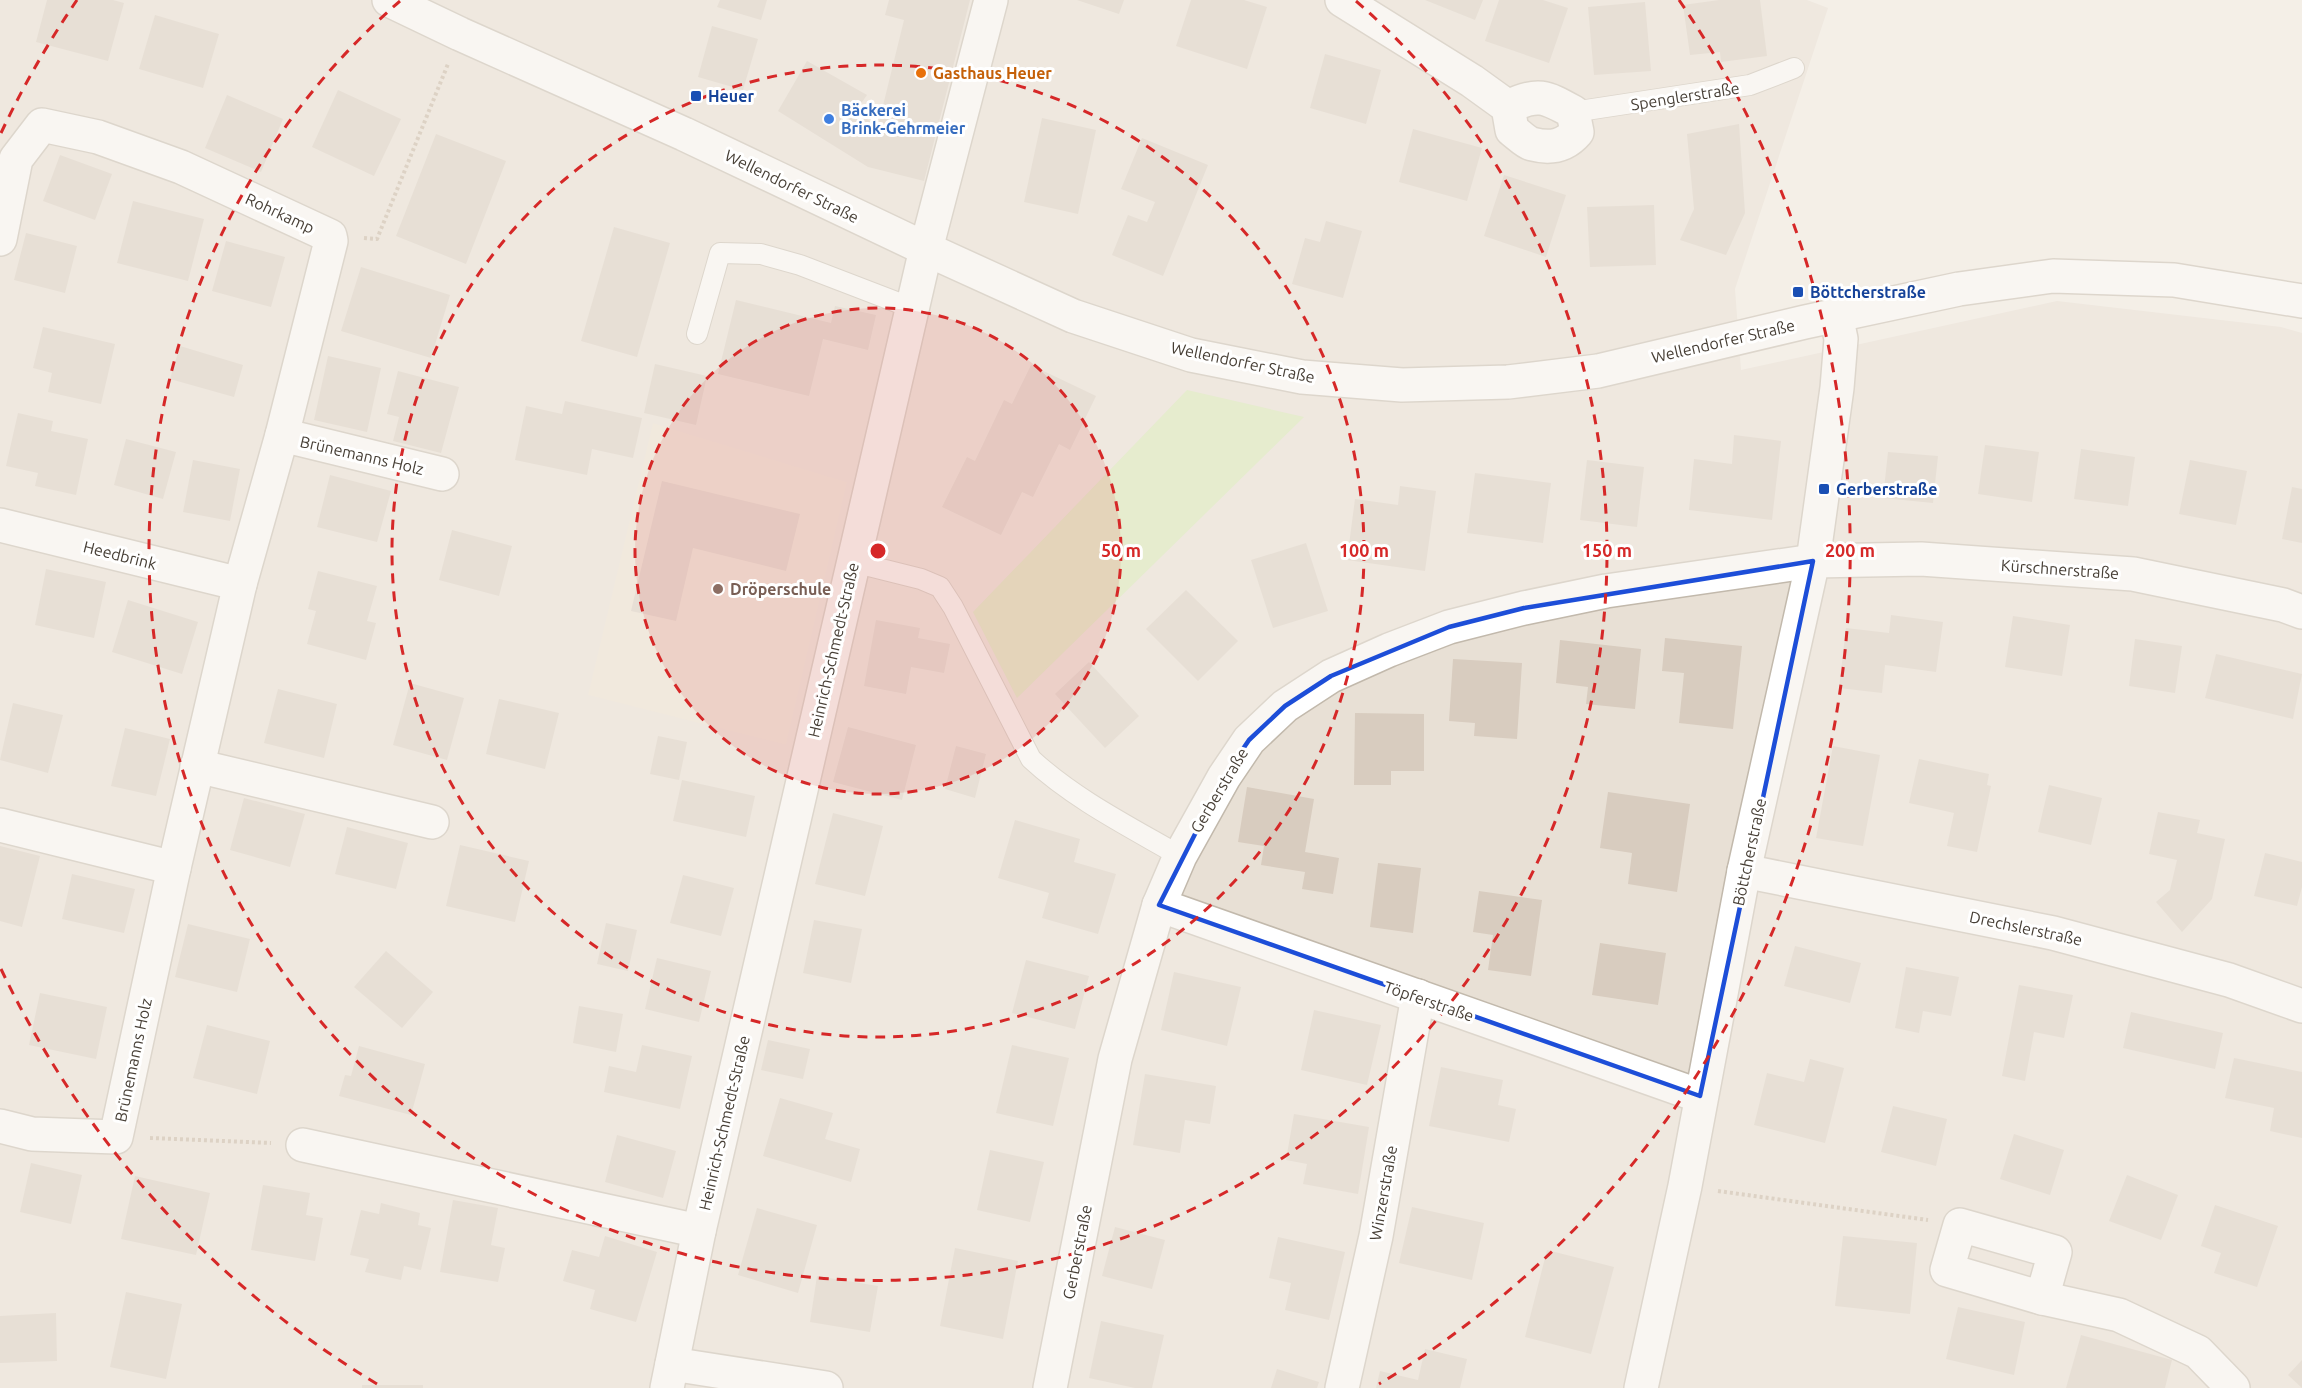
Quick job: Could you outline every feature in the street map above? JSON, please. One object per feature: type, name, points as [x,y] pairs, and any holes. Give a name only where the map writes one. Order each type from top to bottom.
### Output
[{"type":"street","name":"Wellendorfer Straße","points":[[389,0],[684,134],[1073,316],[1191,355],[1302,377],[1402,385],[1508,382],[1598,371],[1836,315],[1959,289],[2053,276],[2174,280],[2302,301]]},
{"type":"street","name":"Heinrich-Schmedt-Straße","points":[[670,1376],[699,1231],[912,308],[992,0]]},
{"type":"street","points":[[1342,0],[1472,81],[1508,107],[1512,130],[1531,144],[1557,146],[1568,142],[1577,132],[1573,112],[1548,98],[1526,98],[1508,107]]},
{"type":"street","name":"Rohrkamp","points":[[0,239],[16,159],[42,125],[98,137],[181,167],[330,236],[331,241],[282,435],[240,584]]},
{"type":"street","name":"Böttcherstraße","points":[[1641,1388],[1685,1186],[1700,1096],[1744,871],[1813,561],[1838,388],[1841,339],[1836,315]]},
{"type":"street","name":"Brünemanns Holz","points":[[282,435],[442,474]]},
{"type":"street","name":"Heedbrink","points":[[0,525],[240,584]]},
{"type":"street","name":"Kürschnerstraße","points":[[1813,561],[1920,559],[2133,574],[2283,605],[2302,612]]},
{"type":"street","name":"Gerberstraße","points":[[1050,1388],[1115,1059],[1159,905],[1180,856],[1224,777],[1249,740],[1285,706],[1331,676],[1449,627],[1606,591],[1813,561]]},
{"type":"street","name":"Brünemanns Holz","points":[[0,1126],[32,1134],[116,1137],[174,868],[240,584]]},
{"type":"street","points":[[197,766],[432,822]]},
{"type":"street","points":[[0,825],[174,868]]},
{"type":"street","name":"Drechslerstraße","points":[[1744,871],[2053,933],[2229,980],[2302,1006]]},
{"type":"street","name":"Töpferstraße","points":[[1159,905],[1700,1096]]},
{"type":"street","name":"Winzerstraße","points":[[1342,1388],[1376,1236],[1418,996]]},
{"type":"street","name":"Heinrich-Schmedt-Straße","points":[[303,1144],[699,1231]]},
{"type":"street","points":[[2042,1298],[2055,1252],[1960,1225],[1947,1270],[2042,1298],[2120,1315],[2198,1352],[2233,1388]]},
{"type":"street","points":[[670,1376],[826,1388]]},
{"type":"lane","name":"Spenglerstraße","points":[[1573,112],[1750,85],[1794,68]]},
{"type":"lane","points":[[696,334],[720,253],[761,254],[801,265],[912,308]]},
{"type":"lane","points":[[853,562],[921,579],[940,587],[953,607],[1031,759],[1043,771],[1095,806],[1180,856]]},
{"type":"path","points":[[330,236],[377,239],[460,34]]},
{"type":"path","points":[[116,1137],[303,1144]]},
{"type":"path","points":[[1685,1186],[1960,1225]]},
{"type":"highlighted area","points":[[1813,561],[1700,1096],[1159,905],[1224,777],[1249,740],[1285,706],[1331,676],[1449,627],[1524,608]]},
{"type":"shaded area","points":[[0,0],[1807,0],[1828,8],[1735,289],[1741,370],[2057,301],[2281,327],[2302,333],[2302,1388],[0,1388]]},
{"type":"shaded area","name":"Dröperschule","points":[[653,423],[847,482],[786,745],[588,695]]},
{"type":"green space","points":[[1187,390],[1304,417],[1017,698],[973,612]]},
{"type":"building","points":[[47,0],[113,0],[124,3],[108,61],[36,42]]},
{"type":"building","points":[[720,0],[767,0],[761,20],[717,7]]},
{"type":"building","name":"Gasthaus Heuer","points":[[889,0],[970,0],[924,181],[868,167],[778,111],[807,61],[867,95],[855,112],[878,126],[904,20],[885,15]]},
{"type":"building","points":[[1077,0],[1124,0],[1119,14]]},
{"type":"building","points":[[1191,0],[1244,0],[1267,7],[1247,69],[1176,46]]},
{"type":"building","points":[[1425,0],[1483,0],[1475,20]]},
{"type":"building","points":[[1499,0],[1543,0],[1568,8],[1549,63],[1485,41]]},
{"type":"building","points":[[1719,0],[1760,0],[1767,56],[1721,62],[1720,52],[1690,55],[1683,5]]},
{"type":"building","points":[[1645,2],[1651,71],[1594,75],[1588,7]]},
{"type":"building","points":[[155,15],[219,34],[203,88],[139,69]]},
{"type":"building","points":[[712,26],[758,39],[743,90],[698,77]]},
{"type":"building","points":[[1325,54],[1381,70],[1366,124],[1310,108]]},
{"type":"building","points":[[338,90],[401,119],[374,176],[312,147]]},
{"type":"building","points":[[227,95],[283,119],[261,172],[205,148]]},
{"type":"building","points":[[1042,118],[1096,130],[1078,214],[1024,202]]},
{"type":"building","points":[[1739,124],[1745,213],[1726,255],[1680,240],[1694,209],[1687,134]]},
{"type":"building","points":[[1413,129],[1482,148],[1467,201],[1399,182]]},
{"type":"building","points":[[436,134],[506,161],[466,264],[396,236]]},
{"type":"building","points":[[1142,138],[1208,165],[1163,276],[1112,255],[1128,215],[1147,222],[1155,202],[1121,189]]},
{"type":"building","points":[[60,155],[112,174],[95,220],[43,201]]},
{"type":"building","points":[[1504,175],[1566,195],[1546,257],[1484,236]]},
{"type":"building","points":[[133,201],[204,219],[188,281],[117,263]]},
{"type":"building","points":[[1654,205],[1656,265],[1590,267],[1587,207]]},
{"type":"building","points":[[1326,221],[1362,231],[1343,298],[1292,284],[1305,238],[1320,242]]},
{"type":"building","points":[[614,227],[670,243],[637,357],[581,341]]},
{"type":"building","points":[[26,233],[77,246],[65,293],[14,280]]},
{"type":"building","points":[[226,241],[285,257],[271,307],[212,291]]},
{"type":"building","points":[[361,267],[450,295],[431,358],[341,331]]},
{"type":"building","points":[[736,300],[831,323],[835,306],[876,315],[868,350],[823,339],[809,396],[718,374]]},
{"type":"building","points":[[43,327],[115,344],[101,404],[48,392],[52,373],[33,368]]},
{"type":"building","points":[[180,346],[243,365],[234,397],[170,379]]},
{"type":"building","points":[[328,356],[381,368],[367,432],[314,420]]},
{"type":"building","points":[[655,364],[707,376],[696,425],[644,413]]},
{"type":"building","points":[[1031,365],[1096,396],[1070,450],[1059,444],[1033,497],[1022,492],[1001,535],[942,507],[967,457],[975,461],[1004,400],[1012,404]]},
{"type":"building","points":[[398,371],[459,387],[441,453],[393,441],[399,417],[387,414]]},
{"type":"building","points":[[565,401],[642,418],[633,458],[592,449],[587,475],[515,460],[526,406],[562,414]]},
{"type":"building","points":[[18,413],[53,421],[51,431],[88,439],[76,495],[35,486],[38,473],[6,466]]},
{"type":"building","points":[[1734,435],[1781,441],[1772,520],[1689,510],[1694,459],[1732,464]]},
{"type":"building","points":[[126,439],[176,452],[163,499],[114,485]]},
{"type":"building","points":[[1985,445],[2039,452],[2032,502],[1978,494]]},
{"type":"building","points":[[2081,449],[2135,457],[2128,506],[2074,499]]},
{"type":"building","points":[[1888,452],[1938,456],[1933,503],[1883,498]]},
{"type":"building","points":[[193,460],[240,469],[230,521],[183,512]]},
{"type":"building","points":[[1587,460],[1644,467],[1637,527],[1580,520]]},
{"type":"building","points":[[2190,460],[2247,471],[2236,525],[2179,514]]},
{"type":"building","points":[[1475,473],[1551,483],[1543,543],[1467,533]]},
{"type":"building","points":[[330,475],[391,491],[377,542],[317,527]]},
{"type":"building","points":[[662,481],[800,514],[786,571],[693,548],[676,621],[631,611]]},
{"type":"building","points":[[1400,486],[1436,491],[1425,571],[1347,560],[1355,499],[1398,505]]},
{"type":"building","points":[[2292,487],[2302,489],[2302,543],[2282,539]]},
{"type":"building","points":[[452,530],[512,546],[499,596],[439,580]]},
{"type":"building","points":[[1306,543],[1328,611],[1273,628],[1251,560]]},
{"type":"building","points":[[46,569],[106,582],[94,638],[35,625]]},
{"type":"building","points":[[318,571],[377,586],[367,621],[376,623],[366,660],[307,644],[316,611],[308,609]]},
{"type":"building","points":[[1186,590],[1238,641],[1198,681],[1146,629]]},
{"type":"building","points":[[128,600],[198,622],[182,674],[112,652]]},
{"type":"building","points":[[1891,615],[1943,622],[1936,672],[1885,665],[1882,693],[1839,688],[1846,628],[1889,633]]},
{"type":"building","points":[[2013,616],[2070,625],[2062,676],[2005,667]]},
{"type":"building","points":[[876,620],[920,628],[918,638],[950,644],[944,673],[911,667],[906,694],[864,686]]},
{"type":"building","points":[[1665,638],[1742,646],[1733,729],[1679,723],[1684,673],[1662,671]]},
{"type":"building","points":[[2135,639],[2182,646],[2175,693],[2129,686]]},
{"type":"building","points":[[1560,640],[1641,649],[1635,709],[1586,704],[1588,687],[1556,683]]},
{"type":"building","points":[[2216,654],[2302,674],[2293,719],[2205,698]]},
{"type":"building","points":[[1453,659],[1522,663],[1517,739],[1474,736],[1475,723],[1449,721]]},
{"type":"building","points":[[1089,662],[1139,716],[1105,748],[1055,694]]},
{"type":"building","points":[[410,683],[464,698],[447,760],[393,745]]},
{"type":"building","points":[[278,689],[337,704],[324,758],[264,743]]},
{"type":"building","points":[[499,699],[559,713],[545,769],[486,754]]},
{"type":"building","points":[[13,703],[63,715],[48,773],[0,760]]},
{"type":"building","points":[[1355,713],[1424,714],[1424,771],[1391,771],[1391,785],[1354,785]]},
{"type":"building","points":[[848,727],[916,745],[902,800],[833,782]]},
{"type":"building","points":[[125,728],[170,739],[156,796],[111,786]]},
{"type":"building","points":[[658,736],[687,742],[679,780],[650,774]]},
{"type":"building","points":[[956,746],[986,754],[975,798],[945,789]]},
{"type":"building","points":[[1833,746],[1880,755],[1863,846],[1816,838]]},
{"type":"building","points":[[1919,759],[1989,774],[1987,785],[1991,786],[1977,852],[1947,846],[1954,813],[1909,803]]},
{"type":"building","points":[[682,780],[755,796],[746,837],[673,821]]},
{"type":"building","points":[[2049,785],[2102,798],[2091,845],[2038,832]]},
{"type":"building","points":[[1247,787],[1314,799],[1305,852],[1339,858],[1333,894],[1302,889],[1305,872],[1261,865],[1264,846],[1238,842]]},
{"type":"building","points":[[1608,792],[1690,804],[1677,892],[1628,884],[1632,853],[1600,848]]},
{"type":"building","points":[[244,798],[305,814],[290,867],[230,850]]},
{"type":"building","points":[[2158,812],[2200,820],[2197,833],[2225,839],[2212,899],[2182,932],[2156,902],[2170,890],[2177,860],[2149,854]]},
{"type":"building","points":[[833,813],[883,826],[865,896],[815,884]]},
{"type":"building","points":[[1015,820],[1080,839],[1074,862],[1116,874],[1098,934],[1042,918],[1049,893],[998,878]]},
{"type":"building","points":[[347,827],[408,843],[396,889],[335,874]]},
{"type":"building","points":[[460,845],[529,861],[515,922],[446,906]]},
{"type":"building","points":[[0,846],[40,856],[22,927],[0,921]]},
{"type":"building","points":[[2265,853],[2302,862],[2302,887],[2297,906],[2254,896]]},
{"type":"building","points":[[1378,863],[1421,868],[1413,933],[1370,927]]},
{"type":"building","points":[[72,874],[135,889],[124,933],[62,919]]},
{"type":"building","points":[[683,875],[734,888],[721,936],[670,923]]},
{"type":"building","points":[[1479,891],[1542,900],[1531,976],[1488,970],[1493,935],[1473,932]]},
{"type":"building","points":[[814,920],[862,929],[851,983],[803,973]]},
{"type":"building","points":[[606,923],[637,930],[628,971],[597,964]]},
{"type":"building","points":[[188,924],[250,939],[237,992],[175,977]]},
{"type":"building","points":[[1600,943],[1666,953],[1658,1005],[1592,995]]},
{"type":"building","points":[[1795,946],[1861,963],[1850,1003],[1784,986]]},
{"type":"building","points":[[386,951],[433,992],[402,1028],[354,987]]},
{"type":"building","points":[[657,958],[711,971],[699,1022],[645,1009]]},
{"type":"building","points":[[1026,960],[1089,976],[1075,1029],[1012,1013]]},
{"type":"building","points":[[1906,967],[1959,977],[1951,1016],[1923,1011],[1919,1033],[1895,1028]]},
{"type":"building","points":[[1174,972],[1241,987],[1227,1046],[1161,1030]]},
{"type":"building","points":[[2019,985],[2073,995],[2064,1038],[2034,1032],[2025,1081],[2002,1076]]},
{"type":"building","points":[[40,993],[107,1007],[96,1059],[29,1045]]},
{"type":"building","points":[[579,1006],[623,1014],[616,1052],[573,1043]]},
{"type":"building","points":[[1314,1010],[1381,1025],[1367,1085],[1301,1070]]},
{"type":"building","points":[[2131,1012],[2223,1033],[2215,1069],[2123,1048]]},
{"type":"building","points":[[207,1025],[270,1041],[257,1094],[193,1078]]},
{"type":"building","points":[[768,1040],[810,1049],[803,1079],[761,1070]]},
{"type":"building","points":[[642,1045],[692,1056],[680,1109],[604,1092],[609,1066],[636,1072]]},
{"type":"building","points":[[1012,1045],[1069,1058],[1053,1126],[996,1113]]},
{"type":"building","points":[[359,1046],[425,1064],[411,1115],[339,1096],[345,1075],[351,1076]]},
{"type":"building","points":[[2234,1058],[2302,1072],[2302,1138],[2270,1131],[2274,1108],[2225,1098]]},
{"type":"building","points":[[1810,1059],[1844,1068],[1825,1143],[1754,1125],[1767,1073],[1804,1082]]},
{"type":"building","points":[[1441,1067],[1503,1080],[1498,1105],[1516,1109],[1509,1142],[1429,1126]]},
{"type":"building","points":[[1145,1074],[1216,1086],[1210,1124],[1185,1120],[1180,1153],[1133,1145]]},
{"type":"building","points":[[780,1098],[833,1113],[825,1139],[860,1149],[851,1182],[763,1156]]},
{"type":"building","points":[[1893,1106],[1947,1119],[1936,1166],[1881,1152]]},
{"type":"building","points":[[1294,1114],[1369,1127],[1358,1194],[1303,1184],[1307,1164],[1286,1160]]},
{"type":"building","points":[[2014,1134],[2064,1150],[2050,1195],[2000,1179]]},
{"type":"building","points":[[617,1135],[676,1151],[663,1198],[605,1182]]},
{"type":"building","points":[[990,1150],[1044,1162],[1030,1222],[977,1210]]},
{"type":"building","points":[[31,1163],[82,1175],[71,1224],[20,1212]]},
{"type":"building","points":[[2127,1175],[2178,1195],[2161,1240],[2109,1221]]},
{"type":"building","points":[[135,1176],[210,1193],[196,1255],[121,1239]]},
{"type":"building","points":[[263,1185],[310,1193],[306,1215],[323,1218],[315,1261],[251,1250]]},
{"type":"building","points":[[453,1200],[498,1208],[491,1245],[505,1248],[498,1282],[440,1272]]},
{"type":"building","points":[[381,1203],[420,1213],[418,1225],[431,1228],[421,1270],[404,1266],[401,1280],[365,1272],[369,1259],[350,1255],[361,1210],[379,1214]]},
{"type":"building","points":[[2215,1205],[2278,1226],[2257,1287],[2214,1273],[2221,1253],[2201,1246]]},
{"type":"building","points":[[1412,1207],[1484,1223],[1472,1280],[1399,1263]]},
{"type":"building","points":[[757,1208],[817,1225],[798,1293],[738,1275]]},
{"type":"building","points":[[1115,1227],[1165,1240],[1152,1289],[1102,1276]]},
{"type":"building","points":[[605,1236],[657,1252],[636,1322],[590,1309],[595,1290],[563,1281],[572,1250],[599,1257]]},
{"type":"building","points":[[1843,1236],[1917,1243],[1910,1314],[1835,1306]]},
{"type":"building","points":[[1278,1237],[1345,1252],[1329,1320],[1285,1310],[1291,1283],[1269,1278]]},
{"type":"building","points":[[955,1248],[1018,1261],[1003,1339],[940,1326]]},
{"type":"building","points":[[1547,1250],[1614,1267],[1591,1354],[1525,1337]]},
{"type":"building","points":[[817,1276],[878,1286],[870,1332],[810,1322]]},
{"type":"building","points":[[126,1292],[182,1304],[166,1379],[110,1367]]},
{"type":"building","points":[[1958,1307],[2025,1322],[2014,1375],[1946,1359]]},
{"type":"building","points":[[56,1313],[57,1361],[0,1363],[0,1316]]},
{"type":"building","points":[[1101,1321],[1164,1335],[1152,1388],[1135,1388],[1089,1378]]},
{"type":"building","points":[[2081,1335],[2172,1360],[2165,1388],[2066,1388]]},
{"type":"building","points":[[1425,1349],[1467,1359],[1460,1388],[1376,1388],[1380,1371],[1418,1380]]},
{"type":"building","points":[[2302,1360],[2302,1388],[2288,1375]]},
{"type":"building","points":[[1277,1369],[1319,1382],[1317,1388],[1271,1388]]},
{"type":"building","points":[[362,1385],[423,1385],[423,1388],[362,1388]]},
{"type":"place","name":"Gasthaus Heuer","points":[[921,73]]},
{"type":"place","name":"Heuer","points":[[696,96]]},
{"type":"place","name":"Bäckerei Brink-Gehrmeier","points":[[829,119]]},
{"type":"place","name":"Böttcherstraße","points":[[1798,292]]},
{"type":"place","name":"Gerberstraße","points":[[1824,489]]},
{"type":"place","name":"Dröperschule","points":[[718,589]]}]
